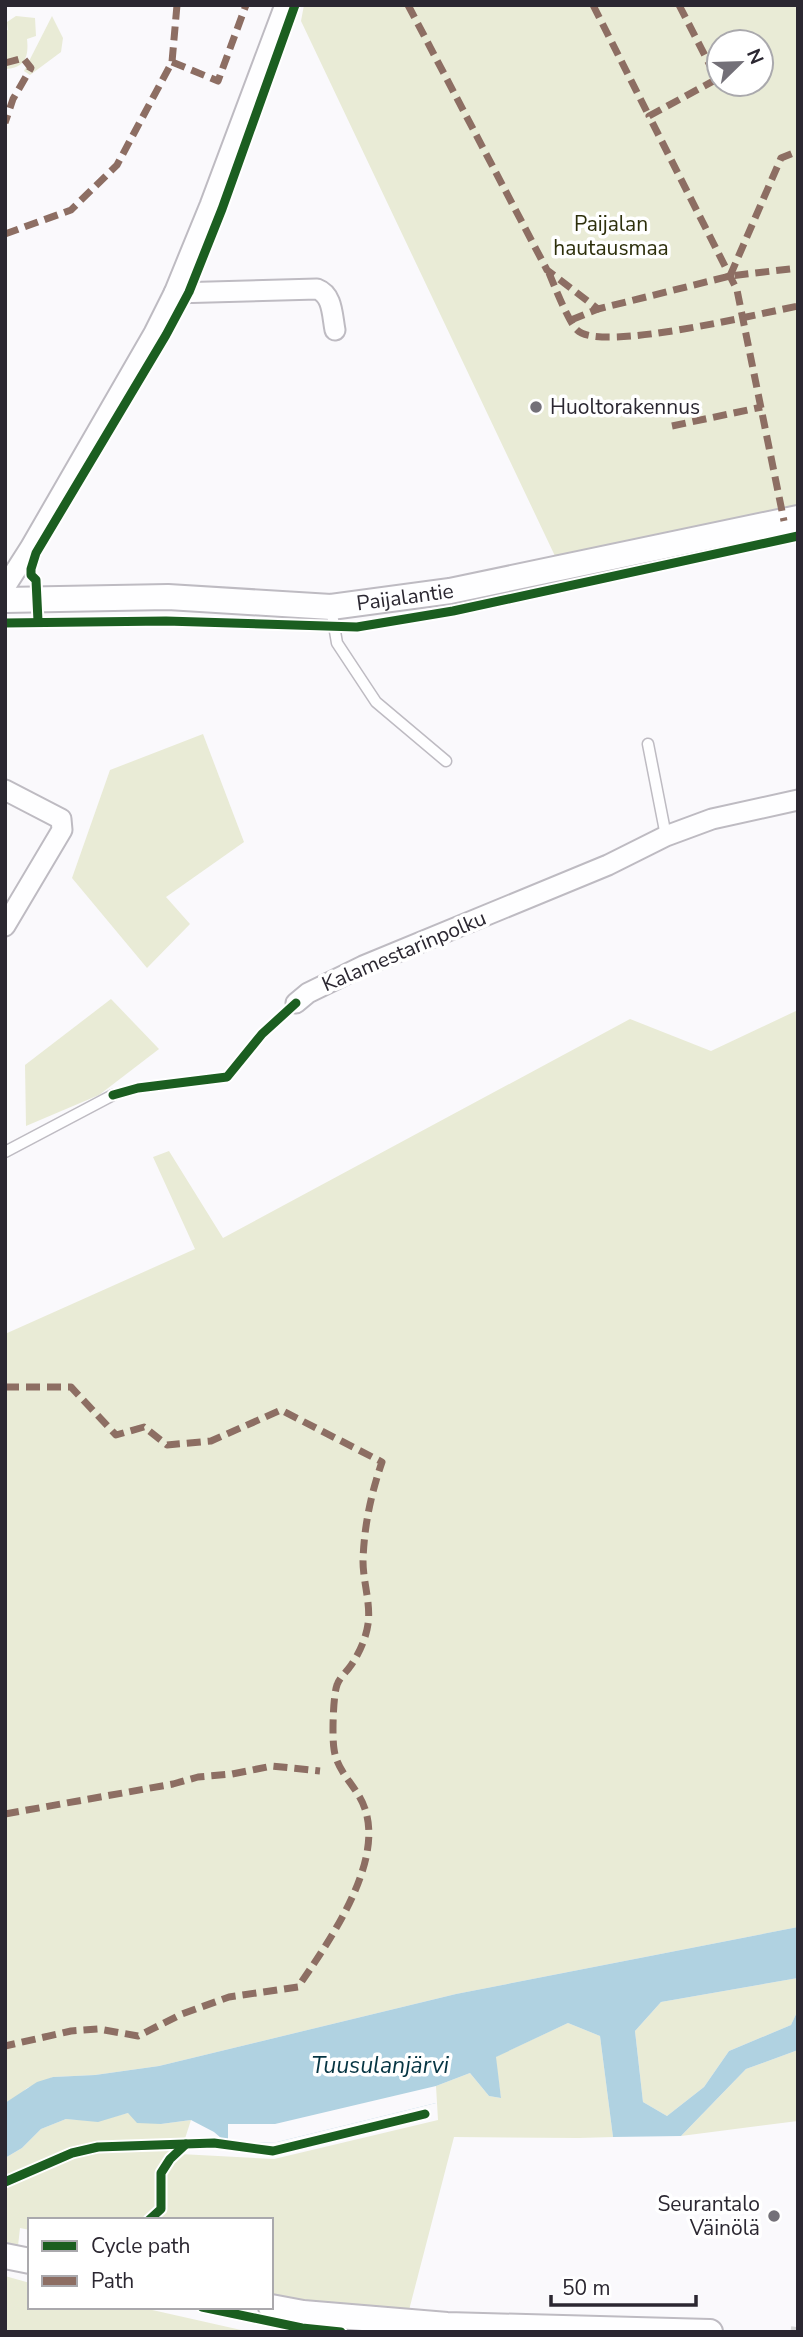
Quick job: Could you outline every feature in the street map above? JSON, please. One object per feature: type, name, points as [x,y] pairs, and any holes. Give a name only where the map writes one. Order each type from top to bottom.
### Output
[{"type":"street","points":[[5,587],[147,345],[174,293],[285,5]]},
{"type":"street","points":[[174,293],[317,289],[325,292],[330,301],[335,330]]},
{"type":"street","name":"Paijalantie","points":[[5,600],[168,597],[331,607],[450,591],[798,518]]},
{"type":"street","points":[[5,790],[61,819],[62,830],[5,926]]},
{"type":"street","name":"Kalamestarinpolku","points":[[296,1003],[307,993],[363,966],[608,865],[666,836],[712,819],[798,800]]},
{"type":"street","points":[[5,2256],[28,2260]]},
{"type":"street","points":[[273,2307],[303,2313],[447,2325],[710,2332]]},
{"type":"lane","points":[[331,607],[337,643],[376,702],[446,761]]},
{"type":"lane","points":[[648,744],[666,836]]},
{"type":"lane","points":[[5,1152],[113,1095]]},
{"type":"path","points":[[791,2328],[798,2329]]},
{"type":"green space","name":"Paijalan hautausmaa","points":[[304,5],[798,5],[798,506],[555,556],[301,21]]},
{"type":"green space","points":[[16,16],[35,18],[36,36],[27,39],[26,56],[21,64],[5,69],[5,31],[8,30],[7,22]]},
{"type":"green space","points":[[52,16],[63,38],[61,52],[30,75],[24,71]]},
{"type":"green space","points":[[203,734],[244,842],[166,897],[190,924],[147,968],[72,878],[110,770]]},
{"type":"green space","points":[[111,999],[159,1049],[99,1095],[26,1126],[25,1065]]},
{"type":"green space","points":[[798,1010],[798,1927],[456,1994],[159,2066],[95,2075],[53,2077],[27,2088],[5,2103],[5,1334],[195,1249],[153,1157],[169,1151],[223,1238],[630,1019],[711,1051]]},
{"type":"green space","points":[[798,1978],[798,2010],[791,2025],[729,2051],[704,2087],[667,2116],[643,2102],[635,2031],[661,2002]]},
{"type":"green space","points":[[568,2023],[600,2036],[613,2137],[454,2137],[408,2314],[307,2304],[273,2296],[273,2218],[28,2218],[28,2230],[20,2228],[18,2246],[5,2242],[5,2158],[22,2148],[41,2129],[66,2119],[98,2121],[128,2113],[161,2124],[191,2120],[180,2154],[274,2159],[438,2120],[436,2086],[470,2073],[489,2096],[501,2098],[495,2057]]},
{"type":"green space","points":[[798,2050],[798,2121],[681,2136],[746,2069]]},
{"type":"green space","points":[[5,2276],[28,2282],[28,2309],[148,2309],[250,2332],[5,2332]]},
{"type":"water","name":"Tuusulanjärvi","points":[[798,1927],[798,1978],[661,2002],[635,2031],[643,2102],[667,2116],[704,2087],[729,2051],[791,2025],[798,2010],[798,2050],[746,2069],[681,2136],[613,2137],[600,2036],[568,2023],[496,2057],[501,2098],[489,2096],[470,2073],[436,2086],[436,2103],[277,2142],[228,2144],[214,2132],[191,2120],[161,2124],[137,2123],[128,2113],[98,2122],[66,2119],[41,2129],[22,2148],[5,2158],[5,2103],[37,2082],[53,2077],[95,2075],[159,2066],[456,1994]]},
{"type":"pier","points":[[436,2086],[436,2103],[277,2142],[228,2144],[228,2124],[275,2124]]},
{"type":"marked path","points":[[5,234],[71,210],[117,165],[172,62],[177,5]]},
{"type":"marked path","points":[[172,62],[218,81],[246,5]]},
{"type":"marked path","points":[[408,5],[547,270],[598,309],[730,276],[798,268]]},
{"type":"marked path","points":[[593,5],[649,116]]},
{"type":"marked path","points":[[679,5],[717,79],[649,116],[737,290],[784,521]]},
{"type":"marked path","points":[[5,63],[23,58],[31,68],[13,99],[5,123]]},
{"type":"marked path","points":[[730,276],[781,158],[798,151]]},
{"type":"marked path","points":[[549,273],[574,326],[592,336],[616,337],[683,329],[798,306]]},
{"type":"marked path","points":[[571,320],[598,309]]},
{"type":"marked path","points":[[672,426],[762,407]]},
{"type":"marked path","points":[[5,1387],[71,1387],[116,1435],[144,1427],[167,1445],[211,1441],[281,1410],[382,1462],[365,1535],[363,1569],[369,1616],[367,1630],[358,1653],[337,1685],[333,1717],[336,1758],[365,1809],[369,1831],[367,1854],[350,1902],[324,1948],[298,1987],[229,1997],[182,2014],[138,2036],[99,2029],[71,2031],[5,2046]]},
{"type":"marked path","points":[[5,1814],[173,1784],[198,1777],[272,1766],[320,1771]]},
{"type":"cycle path","points":[[38,621],[36,580],[31,575],[36,553],[189,292],[222,209],[295,5]]},
{"type":"cycle path","points":[[5,623],[166,621],[357,627],[453,611],[798,536]]},
{"type":"cycle path","points":[[113,1095],[138,1088],[227,1077],[262,1034],[296,1003]]},
{"type":"cycle path","points":[[5,2182],[72,2153],[98,2147],[214,2143],[273,2151],[425,2114]]},
{"type":"cycle path","points":[[151,2218],[161,2209],[161,2173],[170,2159],[186,2144]]},
{"type":"cycle path","points":[[212,2309],[302,2328],[341,2332]]},
{"type":"place","name":"Huoltorakennus","points":[[536,407]]},
{"type":"place","name":"Seurantalo Väinölä","points":[[774,2216]]}]
